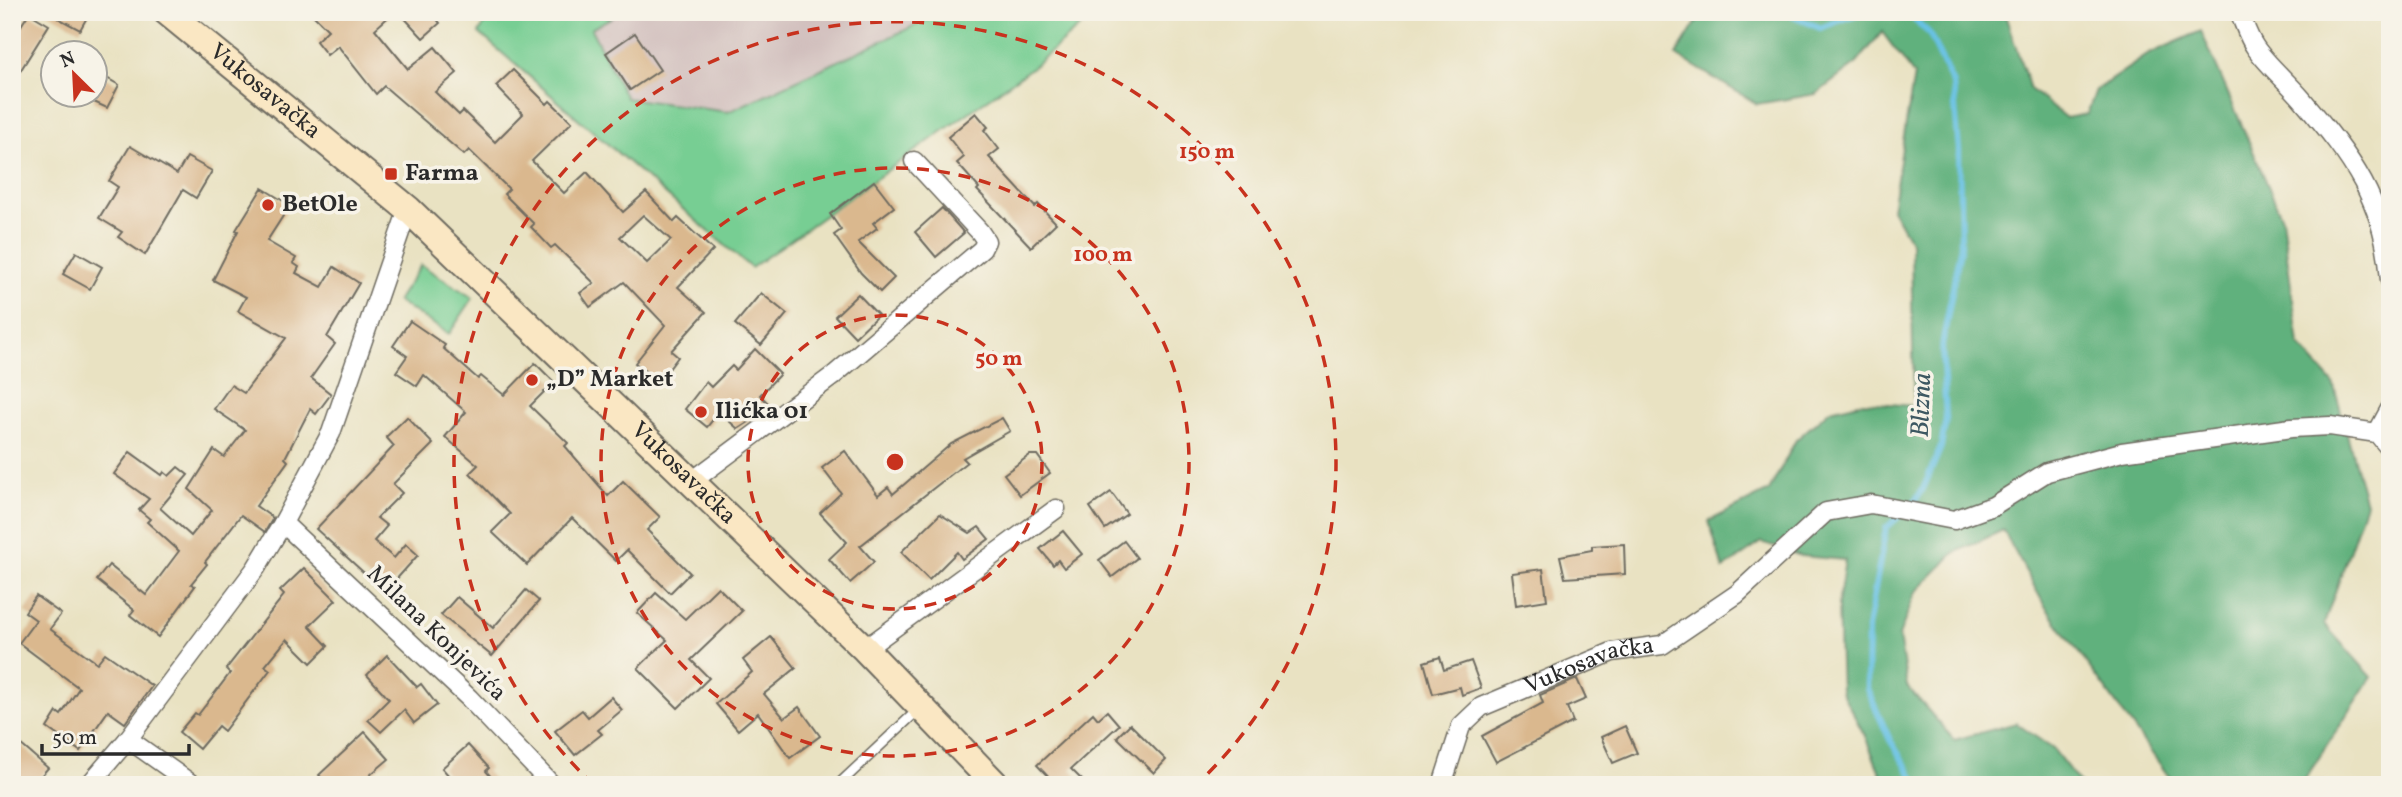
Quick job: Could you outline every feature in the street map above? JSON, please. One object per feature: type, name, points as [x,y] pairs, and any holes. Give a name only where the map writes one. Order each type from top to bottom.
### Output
[{"type":"main road","name":"Vukosavačka","points":[[167,12],[408,209],[865,649],[996,785]]},
{"type":"street","points":[[2239,12],[2255,46],[2334,139],[2369,190],[2387,244],[2390,280]]},
{"type":"street","points":[[691,482],[834,375],[982,249],[986,241],[980,232],[914,161]]},
{"type":"street","points":[[89,785],[128,739],[256,568],[283,523],[331,433],[408,209]]},
{"type":"street","points":[[2390,409],[2377,433],[2390,449]]},
{"type":"street","name":"Vukosavačka","points":[[1442,785],[1461,726],[1481,707],[1612,652],[1662,645],[1737,594],[1826,512],[1871,504],[1954,520],[1993,506],[2047,471],[2122,452],[2291,428],[2330,426],[2377,433]]},
{"type":"street","points":[[865,649],[1056,509]]},
{"type":"street","name":"Milana Konjevića","points":[[283,523],[469,698],[552,785]]},
{"type":"street","points":[[128,739],[193,785]]},
{"type":"lane","points":[[838,785],[921,707]]},
{"type":"shaded area","points":[[621,12],[944,12],[728,112],[626,99],[591,29]]},
{"type":"green space","points":[[491,12],[621,12],[591,29],[626,98],[728,112],[944,12],[1097,12],[1034,66],[751,268],[479,33]]},
{"type":"green space","points":[[1703,12],[2004,12],[2030,89],[2066,118],[2087,114],[2096,90],[2149,54],[2201,31],[2282,218],[2299,345],[2333,383],[2366,503],[2324,624],[2372,677],[2301,785],[2175,785],[2045,606],[2003,530],[1954,553],[1915,593],[1899,636],[1907,686],[1954,740],[2016,723],[2053,749],[2081,785],[1885,785],[1865,736],[1841,691],[1838,605],[1845,560],[1801,556],[1762,542],[1723,569],[1709,521],[1769,491],[1796,440],[1830,410],[1863,402],[1914,406],[1911,242],[1892,209],[1914,75],[1882,32],[1857,63],[1816,94],[1757,104],[1676,55]]},
{"type":"green space","points":[[421,265],[473,298],[449,334],[397,301]]},
{"type":"building","points":[[47,12],[90,12],[80,30]]},
{"type":"building","points":[[310,12],[394,12],[375,29],[408,69],[435,47],[457,73],[435,92],[459,115],[463,111],[495,142],[523,114],[496,86],[513,70],[547,104],[550,101],[572,122],[532,161],[564,193],[587,172],[623,212],[646,192],[674,222],[678,218],[713,250],[678,287],[706,312],[671,351],[678,357],[659,382],[635,363],[665,325],[624,282],[590,307],[580,293],[594,283],[555,245],[551,248],[531,227],[534,224],[504,194],[509,189],[469,150],[464,155],[384,86],[376,94],[338,46],[327,55],[316,41],[328,30]],"holes":[[[643,215],[671,240],[647,263],[620,237]]]},
{"type":"building","points":[[399,12],[431,12],[440,23],[423,38]]},
{"type":"building","points":[[29,13],[49,25],[41,38],[38,38],[38,43],[12,84],[12,40]]},
{"type":"building","points":[[635,33],[660,70],[630,90],[606,53]]},
{"type":"building","points":[[108,79],[119,85],[108,106]]},
{"type":"building","points":[[976,113],[988,127],[984,130],[999,149],[989,157],[1035,207],[1038,204],[1056,223],[1031,247],[977,190],[979,188],[957,163],[964,157],[948,137]]},
{"type":"building","points":[[130,146],[177,174],[187,157],[212,171],[196,198],[183,190],[145,255],[118,237],[122,232],[99,218],[118,187],[109,181]]},
{"type":"building","points":[[874,181],[894,207],[873,223],[877,228],[858,242],[894,278],[880,292],[861,273],[834,235],[841,230],[830,214]]},
{"type":"building","points":[[262,188],[290,205],[267,241],[296,258],[293,263],[299,267],[296,273],[322,287],[334,267],[359,283],[327,337],[335,344],[311,378],[331,394],[316,414],[310,409],[285,458],[288,461],[256,506],[273,518],[265,532],[241,515],[205,562],[207,564],[191,584],[195,586],[158,637],[130,615],[134,610],[97,580],[109,565],[146,595],[179,551],[147,522],[150,519],[139,510],[149,499],[114,474],[130,452],[162,475],[164,472],[169,476],[178,467],[188,475],[160,508],[191,536],[212,510],[189,489],[214,450],[224,457],[245,430],[214,409],[231,385],[244,393],[286,338],[238,311],[246,297],[213,280],[238,231],[236,230]]},
{"type":"building","points":[[942,208],[964,233],[936,257],[915,232]]},
{"type":"building","points":[[76,252],[102,267],[90,289],[63,274]]},
{"type":"building","points":[[761,293],[787,314],[761,345],[735,324]]},
{"type":"building","points":[[858,294],[878,315],[855,337],[835,316]]},
{"type":"building","points":[[410,321],[445,345],[443,348],[478,379],[481,376],[504,395],[535,363],[554,382],[530,406],[568,443],[565,446],[608,496],[623,481],[660,517],[647,530],[690,573],[670,593],[627,550],[616,561],[572,518],[527,565],[492,532],[510,514],[470,473],[478,465],[445,437],[466,412],[424,375],[417,386],[396,372],[407,356],[393,346]]},
{"type":"building","points":[[755,349],[780,374],[760,395],[772,407],[738,429],[719,412],[707,427],[685,409],[706,382],[711,387],[732,366],[736,370]]},
{"type":"building","points":[[407,417],[433,444],[393,484],[402,493],[377,518],[387,526],[374,541],[394,558],[406,544],[418,555],[385,592],[316,529],[394,446],[386,437]]},
{"type":"building","points":[[1002,418],[1010,431],[963,458],[967,462],[860,546],[874,562],[850,583],[829,559],[847,542],[820,513],[841,493],[822,468],[845,451],[878,495],[888,487],[893,494],[951,444]]},
{"type":"building","points":[[1030,455],[1037,455],[1050,473],[1020,495],[1004,474]]},
{"type":"building","points":[[1111,492],[1127,514],[1105,529],[1090,507]]},
{"type":"building","points":[[940,514],[970,533],[979,527],[989,539],[962,559],[957,552],[929,580],[901,552]]},
{"type":"building","points":[[1063,531],[1082,554],[1064,568],[1058,560],[1053,565],[1040,549]]},
{"type":"building","points":[[1124,541],[1137,558],[1112,577],[1099,560]]},
{"type":"building","points":[[1624,544],[1625,574],[1565,578],[1560,556],[1592,550],[1592,546]]},
{"type":"building","points":[[304,568],[336,600],[309,626],[328,646],[311,663],[287,639],[265,666],[270,670],[224,731],[218,726],[199,749],[179,732],[195,713],[198,715],[230,673],[226,669],[284,595],[280,591]]},
{"type":"building","points":[[1543,569],[1547,600],[1516,605],[1512,573]]},
{"type":"building","points":[[718,587],[742,611],[691,660],[709,678],[678,708],[638,668],[667,640],[637,613],[656,593],[685,619]]},
{"type":"building","points":[[526,590],[539,601],[492,656],[441,615],[457,597],[493,628]]},
{"type":"building","points":[[36,596],[61,614],[50,629],[97,663],[105,653],[152,686],[125,723],[108,711],[80,751],[47,728],[57,712],[61,715],[79,688],[19,643],[36,620],[25,612]]},
{"type":"building","points":[[771,637],[796,668],[764,694],[784,718],[799,707],[820,736],[790,758],[758,713],[738,730],[716,704],[752,672],[743,660]]},
{"type":"building","points":[[387,655],[417,687],[421,684],[437,705],[414,723],[404,710],[381,732],[368,720],[389,699],[367,675]]},
{"type":"building","points":[[1440,657],[1444,670],[1471,661],[1481,688],[1462,695],[1460,687],[1433,694],[1424,662]]},
{"type":"building","points":[[1577,679],[1586,699],[1567,707],[1573,722],[1496,762],[1482,736],[1543,703],[1540,695]]},
{"type":"building","points":[[611,697],[622,710],[598,730],[602,734],[575,755],[555,731],[582,710],[588,717]]},
{"type":"building","points":[[1107,711],[1119,725],[1071,769],[1087,785],[1056,785],[1037,765],[1093,713],[1098,719]]},
{"type":"building","points":[[1130,724],[1166,760],[1154,773],[1117,737]]},
{"type":"building","points":[[1625,726],[1637,753],[1613,763],[1601,737]]},
{"type":"building","points":[[365,732],[389,759],[370,775],[380,785],[328,785],[319,775]]},
{"type":"building","points":[[12,737],[48,768],[33,785],[12,785]]},
{"type":"building","points":[[468,745],[489,768],[486,771],[498,785],[457,785],[442,768]]},
{"type":"waterway","name":"Blizna","points":[[1784,12],[1820,28],[1863,12]]},
{"type":"waterway","name":"Blizna","points":[[1906,12],[1929,33],[1953,84],[1959,150],[1961,244],[1942,346],[1946,419],[1941,447],[1923,489],[1912,505],[1886,528],[1868,627],[1867,689],[1890,740],[1918,785]]},
{"type":"place","name":"Farma","points":[[391,174]]},
{"type":"place","name":"BetOle","points":[[268,205]]},
{"type":"place","name":"„D” Market","points":[[532,380]]},
{"type":"place","name":"Ilićka 01","points":[[701,412]]}]
